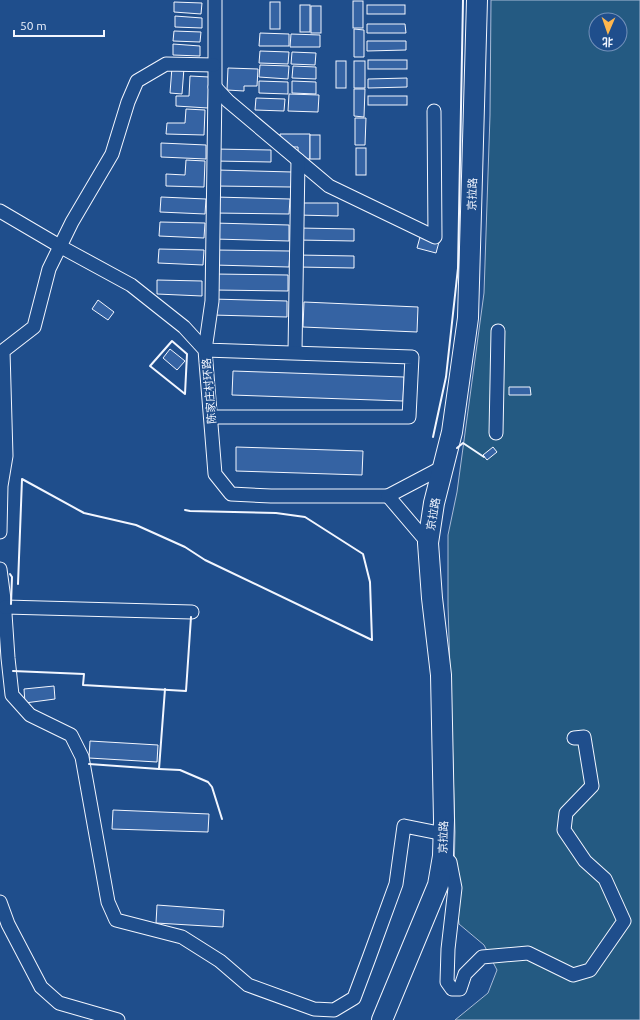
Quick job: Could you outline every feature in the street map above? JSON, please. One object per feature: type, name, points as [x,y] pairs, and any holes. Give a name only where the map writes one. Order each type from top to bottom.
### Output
[{"type":"highway","name":"京拉路","points":[[382,1020],[438,885],[443,856],[444,834],[441,676],[432,598],[428,543],[434,503],[452,432],[468,318],[477,0]]},
{"type":"street","points":[[211,417],[410,417],[412,357],[205,350],[212,301],[215,0]]},
{"type":"street","points":[[0,532],[1,486],[6,456],[1,351],[34,326],[49,269],[72,222],[112,154],[128,102],[137,81],[166,64],[214,65]]},
{"type":"street","points":[[215,86],[228,101],[329,186],[435,237],[434,111]]},
{"type":"street","points":[[295,352],[298,160]]},
{"type":"street","name":"陈家庄村环路","points":[[0,211],[131,285],[184,327],[205,350],[215,474],[231,494],[271,496],[388,496]]},
{"type":"street","points":[[496,433],[498,330]]},
{"type":"street","points":[[428,543],[388,496],[443,467]]},
{"type":"street","points":[[0,569],[5,607],[3,630],[12,695],[30,716],[71,736],[82,757],[108,902],[116,920],[182,937],[220,961],[248,985],[314,1009],[334,1010],[354,998],[396,884],[404,826],[444,834]]},
{"type":"street","points":[[5,607],[192,612]]},
{"type":"street","points":[[443,856],[450,862],[455,888],[448,949],[447,982],[452,989],[460,989],[465,974],[482,957],[528,953],[573,975],[590,970],[624,921],[605,879],[585,862],[564,830],[566,813],[592,786],[584,737],[574,738]]},
{"type":"street","points":[[0,902],[8,924],[41,986],[59,1003],[118,1020]]},
{"type":"shaded area","points":[[491,0],[640,0],[640,1020],[455,1020],[488,993],[497,970],[484,945],[459,924],[454,875],[455,832],[448,605],[448,535],[457,492],[484,293],[490,115]]},
{"type":"building","points":[[353,1],[363,1],[363,28],[353,28]]},
{"type":"building","points":[[174,2],[202,3],[201,14],[174,12]]},
{"type":"building","points":[[270,2],[280,2],[280,29],[270,29]]},
{"type":"building","points":[[300,5],[310,5],[310,32],[300,32]]},
{"type":"building","points":[[367,5],[405,5],[405,14],[367,14]]},
{"type":"building","points":[[311,6],[321,6],[321,33],[311,33]]},
{"type":"building","points":[[175,16],[202,18],[202,28],[175,27]]},
{"type":"building","points":[[367,24],[405,24],[406,33],[367,33]]},
{"type":"building","points":[[354,29],[364,30],[364,57],[354,57]]},
{"type":"building","points":[[174,31],[201,32],[200,42],[173,41]]},
{"type":"building","points":[[260,33],[289,34],[289,46],[259,46]]},
{"type":"building","points":[[291,34],[320,35],[320,47],[290,47]]},
{"type":"building","points":[[367,41],[406,41],[406,50],[367,51]]},
{"type":"building","points":[[173,44],[200,46],[200,56],[173,55]]},
{"type":"building","points":[[260,51],[289,52],[288,64],[259,63]]},
{"type":"building","points":[[292,52],[316,53],[315,65],[291,64]]},
{"type":"building","points":[[368,60],[407,60],[407,69],[368,69]]},
{"type":"building","points":[[336,61],[346,61],[346,88],[336,88]]},
{"type":"building","points":[[354,61],[365,61],[365,88],[354,88]]},
{"type":"building","points":[[260,65],[289,66],[288,79],[259,77]]},
{"type":"building","points":[[293,66],[316,67],[316,79],[292,78]]},
{"type":"building","points":[[172,67],[184,68],[182,94],[170,93]]},
{"type":"building","points":[[228,68],[258,69],[257,86],[244,86],[244,91],[227,90]]},
{"type":"building","points":[[190,76],[209,77],[208,108],[176,106],[176,96],[189,96]]},
{"type":"building","points":[[407,78],[407,87],[368,88],[368,79]]},
{"type":"building","points":[[259,81],[288,82],[288,94],[259,93]]},
{"type":"building","points":[[292,81],[316,82],[316,94],[292,93]]},
{"type":"building","points":[[354,89],[365,89],[364,117],[354,116]]},
{"type":"building","points":[[289,94],[319,95],[318,112],[288,111]]},
{"type":"building","points":[[368,96],[407,96],[407,105],[368,105]]},
{"type":"building","points":[[256,98],[285,99],[284,111],[255,110]]},
{"type":"building","points":[[186,109],[205,110],[204,135],[166,134],[167,123],[185,123]]},
{"type":"building","points":[[355,118],[366,118],[365,145],[355,145]]},
{"type":"building","points":[[280,134],[310,134],[310,159],[298,159],[298,147],[286,147],[280,141]]},
{"type":"building","points":[[310,135],[320,135],[320,159],[310,159]]},
{"type":"building","points":[[161,143],[206,145],[206,159],[161,157]]},
{"type":"building","points":[[356,148],[366,148],[366,175],[356,175]]},
{"type":"building","points":[[215,149],[271,150],[271,162],[215,161]]},
{"type":"building","points":[[186,160],[205,161],[204,187],[166,186],[166,174],[185,175]]},
{"type":"building","points":[[217,170],[292,172],[291,187],[216,186]]},
{"type":"building","points":[[161,197],[206,199],[205,214],[160,212]]},
{"type":"building","points":[[215,197],[290,199],[289,214],[214,213]]},
{"type":"building","points":[[299,203],[338,203],[338,216],[298,215]]},
{"type":"building","points":[[160,222],[205,223],[204,238],[159,236]]},
{"type":"building","points":[[214,223],[289,225],[289,241],[214,239]]},
{"type":"building","points":[[299,228],[354,229],[354,241],[298,240]]},
{"type":"building","points":[[420,237],[439,242],[436,253],[417,248]]},
{"type":"building","points":[[159,249],[204,250],[203,265],[158,263]]},
{"type":"building","points":[[215,250],[290,251],[289,267],[214,265]]},
{"type":"building","points":[[298,255],[354,256],[354,268],[298,267]]},
{"type":"building","points":[[214,274],[288,275],[288,291],[213,290]]},
{"type":"building","points":[[157,280],[202,281],[202,296],[157,294]]},
{"type":"building","points":[[212,299],[287,301],[287,317],[212,315]]},
{"type":"building","points":[[98,300],[114,312],[108,320],[92,309]]},
{"type":"building","points":[[304,302],[418,307],[417,332],[303,327]]},
{"type":"building","points":[[170,349],[185,361],[177,370],[163,358]]},
{"type":"building","points":[[233,371],[404,377],[403,401],[232,395]]},
{"type":"building","points":[[509,387],[530,387],[531,395],[509,395]]},
{"type":"building","points":[[236,447],[363,451],[362,475],[236,471]]},
{"type":"building","points":[[493,447],[497,452],[487,460],[483,455]]},
{"type":"building","points":[[54,686],[55,699],[25,703],[24,689]]},
{"type":"building","points":[[90,741],[158,745],[157,762],[89,758]]},
{"type":"building","points":[[113,810],[209,814],[208,832],[112,829]]},
{"type":"building","points":[[157,905],[224,910],[223,927],[156,923]]},
{"type":"wall","points":[[433,437],[446,377],[458,268],[463,0]]},
{"type":"wall","points":[[172,341],[187,354],[185,394],[150,366],[172,341]]},
{"type":"wall","points":[[457,448],[463,443],[484,457]]},
{"type":"wall","points":[[18,584],[22,479],[84,513],[136,525],[185,547],[205,560],[372,640],[370,582],[363,554],[305,517],[276,513],[185,510]]},
{"type":"wall","points":[[10,574],[12,577],[11,604]]},
{"type":"wall","points":[[13,671],[84,674],[83,685],[186,691],[191,617]]},
{"type":"wall","points":[[89,764],[159,769],[165,689]]},
{"type":"wall","points":[[159,769],[180,770],[208,782],[212,787],[222,819]]}]
